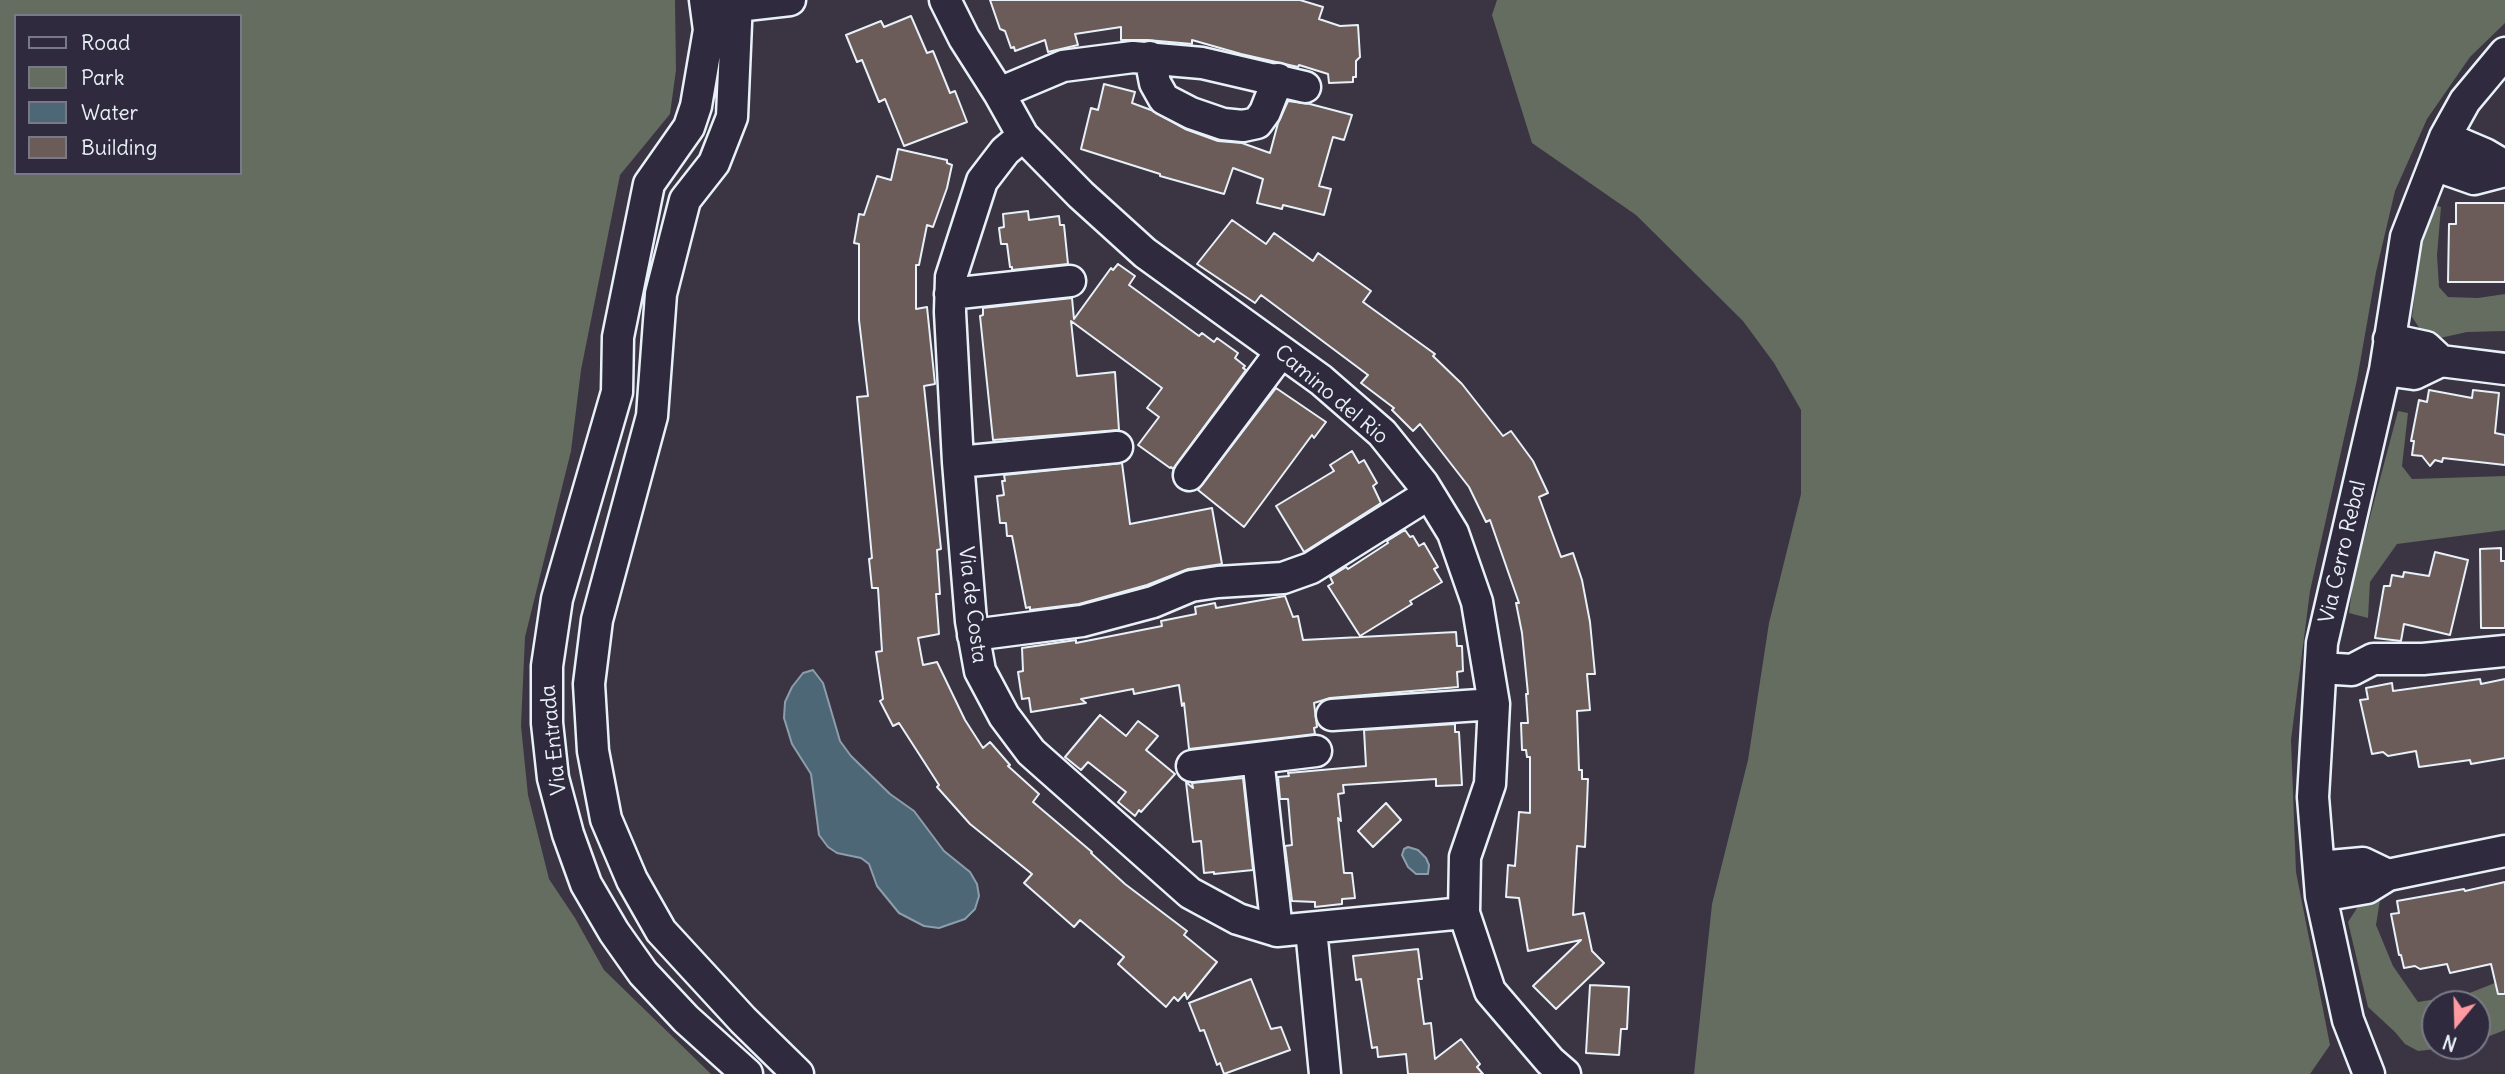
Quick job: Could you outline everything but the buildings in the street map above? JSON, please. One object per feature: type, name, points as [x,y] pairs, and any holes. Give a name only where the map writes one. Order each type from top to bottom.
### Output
[{"type":"street","points":[[706,5],[790,0]]},
{"type":"street","name":"Camino del Rio","points":[[945,0],[964,38],[1023,136],[1081,195],[1145,253],[1321,380],[1382,433],[1429,494],[1453,533],[1477,602],[1494,704],[1490,784],[1465,857],[1464,914],[1490,991],[1550,1061],[1565,1074]]},
{"type":"street","name":"Via Entrada","points":[[738,3],[732,117],[714,163],[685,200],[661,295],[652,416],[597,620],[589,684],[593,751],[606,819],[632,880],[661,931],[743,1020],[798,1074]]},
{"type":"street","name":"Via Entrada","points":[[706,5],[709,30],[696,107],[689,127],[649,184],[617,350],[617,392],[557,599],[547,666],[547,723],[554,778],[568,834],[586,884],[614,932],[643,973],[686,1019],[747,1074]]},
{"type":"street","name":"Via Cerro Rebal","points":[[2369,1074],[2348,1020],[2320,881],[2314,797],[2321,655],[2385,370],[2406,237],[2445,137],[2465,101],[2505,54]]},
{"type":"street","points":[[999,93],[1063,66],[1150,57],[1202,63],[1292,83],[1257,123],[1243,126],[1223,124],[1191,113],[1164,99],[1155,83],[1150,57]]},
{"type":"street","name":"Via de Costa","points":[[1023,136],[1005,151],[982,181],[951,276],[950,294],[958,462],[973,635],[980,671],[1004,716],[1031,752],[1190,892],[1238,919],[1277,931],[1464,914]]},
{"type":"street","points":[[2445,137],[2486,154],[2505,169]]},
{"type":"street","points":[[678,143],[714,163]]},
{"type":"street","points":[[2434,165],[2474,179],[2505,169]]},
{"type":"street","points":[[950,294],[1070,281]]},
{"type":"street","points":[[2389,339],[2426,347],[2441,361]]},
{"type":"street","points":[[617,350],[658,354]]},
{"type":"street","points":[[1189,475],[1282,352]]},
{"type":"street","points":[[2385,370],[2414,374],[2441,361],[2505,369]]},
{"type":"street","points":[[958,462],[1117,447]]},
{"type":"street","points":[[973,635],[1083,621],[1153,602],[1191,586],[1283,578],[1311,568],[1429,494]]},
{"type":"street","points":[[2321,655],[2352,670],[2373,659],[2423,659],[2505,651]]},
{"type":"street","points":[[1332,715],[1494,704]]},
{"type":"street","points":[[1192,766],[1316,751]]},
{"type":"street","points":[[1258,758],[1277,931]]},
{"type":"street","points":[[2320,881],[2367,887],[2388,875],[2505,850]]},
{"type":"street","points":[[1311,929],[1327,1073]]},
{"type":"green space","points":[[0,0],[675,0],[676,70],[670,114],[620,175],[581,370],[571,451],[525,637],[521,726],[528,795],[549,879],[604,970],[711,1074],[0,1074]]},
{"type":"green space","points":[[1497,0],[2505,0],[2505,23],[2470,57],[2427,119],[2395,191],[2376,272],[2357,380],[2310,591],[2291,740],[2296,872],[2330,1045],[2310,1074],[1694,1074],[1712,904],[1748,760],[1769,623],[1801,494],[1801,410],[1774,363],[1743,321],[1636,215],[1532,143],[1492,15]]},
{"type":"green space","points":[[2434,205],[2441,207],[2437,255],[2439,287],[2448,297],[2478,298],[2505,294],[2505,331],[2467,332],[2440,338],[2422,332],[2412,317],[2420,251]]},
{"type":"green space","points":[[2398,411],[2408,413],[2402,466],[2412,479],[2505,476],[2505,530],[2397,544],[2370,582],[2368,618],[2349,613],[2353,581]]},
{"type":"green space","points":[[2380,900],[2376,925],[2393,966],[2418,1002],[2421,1002],[2421,1051],[2405,1044],[2368,1007],[2348,922],[2359,905]]},
{"type":"green space","points":[[2505,979],[2505,1030],[2491,1036],[2491,990],[2477,990]]},
{"type":"water","points":[[813,670],[823,683],[840,741],[851,756],[890,794],[914,811],[944,851],[970,872],[977,884],[979,896],[975,909],[965,919],[939,928],[924,926],[899,913],[877,886],[869,864],[861,858],[837,853],[828,847],[819,835],[811,774],[792,744],[784,718],[785,702],[792,687],[803,673]]},
{"type":"water","points":[[1408,847],[1418,850],[1426,858],[1429,865],[1428,874],[1416,874],[1408,867],[1402,855]]}]
